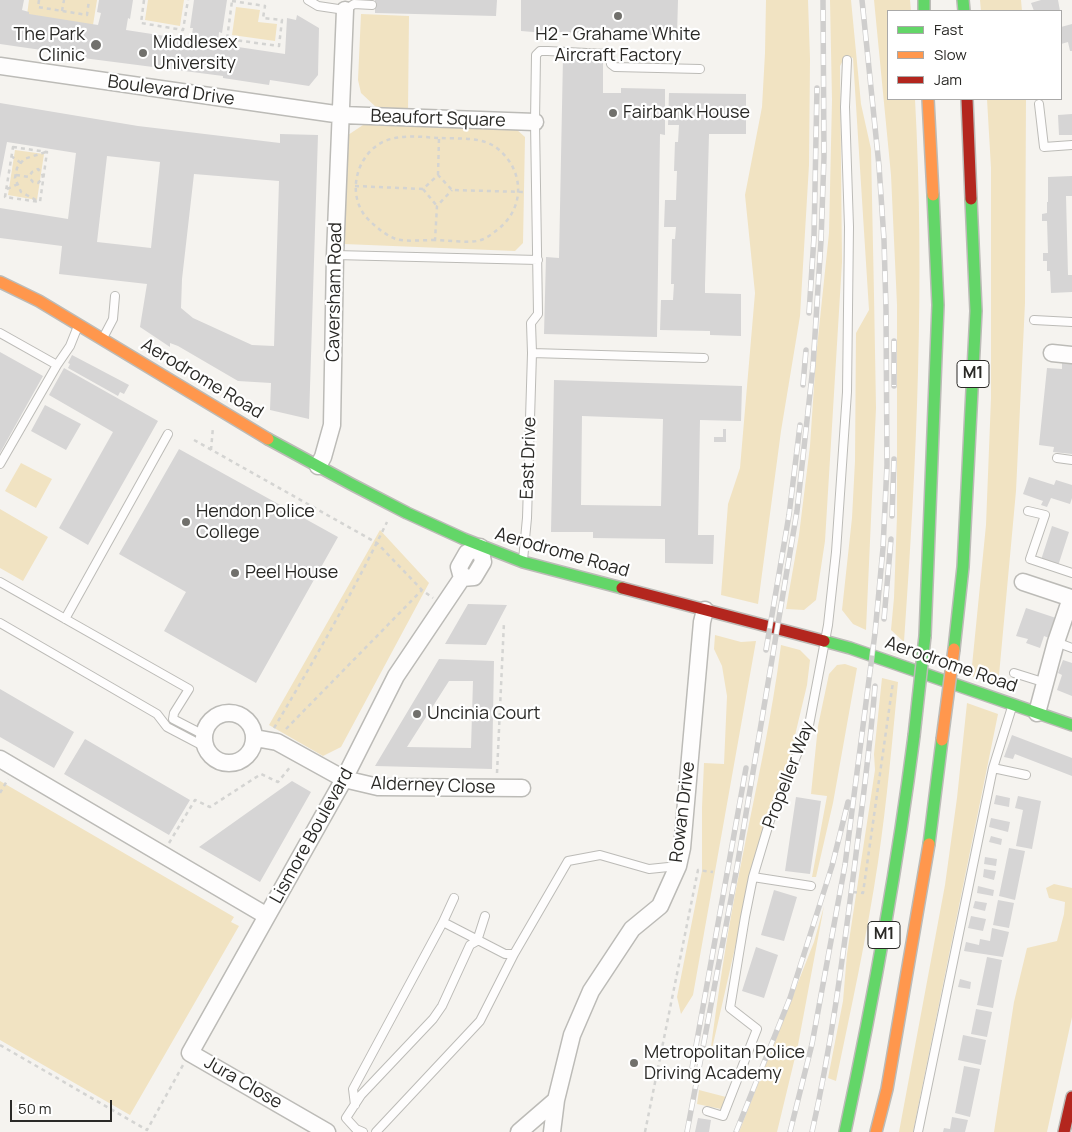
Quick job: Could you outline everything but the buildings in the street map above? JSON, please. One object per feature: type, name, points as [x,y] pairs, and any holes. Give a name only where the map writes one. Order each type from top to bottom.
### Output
[{"type":"main road","name":"M1","points":[[844,1132],[863,1049],[903,828],[925,636],[938,305],[928,100]]},
{"type":"main road","name":"M1","points":[[876,1132],[887,1089],[928,848],[963,567],[976,311],[967,100]]},
{"type":"main road","name":"Aerodrome Road","points":[[0,282],[39,301],[318,466],[405,513],[480,546],[522,562],[859,651],[1072,725]]},
{"type":"main road","points":[[1064,1132],[1072,1097]]},
{"type":"street","name":"Caversham Road","points":[[318,466],[323,457],[332,425],[335,255],[345,5]]},
{"type":"street","name":"Boulevard Drive","points":[[0,66],[342,115]]},
{"type":"street","name":"Beaufort Square","points":[[342,115],[535,122]]},
{"type":"street","points":[[1052,353],[1072,355]]},
{"type":"street","name":"Lismore Boulevard","points":[[0,759],[267,916],[344,779],[396,676],[462,578],[459,567],[466,553],[480,546]]},
{"type":"street","points":[[1023,582],[1070,598],[1037,713]]},
{"type":"street","name":"Rowan Drive","points":[[552,1132],[556,1100],[572,1035],[591,991],[632,929],[660,906],[678,866],[682,848],[702,622],[705,610]]},
{"type":"street","points":[[229,713],[244,718],[260,739],[247,756],[228,763],[216,759],[206,742],[210,722],[214,718],[229,713]]},
{"type":"street","name":"Alderney Close","points":[[260,739],[277,742],[344,779],[378,787],[522,788]]},
{"type":"street","name":"Jura Close","points":[[267,916],[190,1053],[327,1132]]},
{"type":"street","points":[[519,1132],[556,1100]]},
{"type":"lane","points":[[308,0],[318,6],[372,5]]},
{"type":"lane","name":"East Drive","points":[[522,562],[527,518],[532,353],[531,323],[538,314],[535,122],[536,55],[540,51],[606,54],[610,58],[611,64],[615,67],[700,69]]},
{"type":"lane","name":"Propeller Way","points":[[708,1111],[723,1116],[757,1028],[730,1008],[745,917],[753,878],[770,820],[809,725],[826,642],[836,552],[847,392],[849,227],[845,107],[848,60]]},
{"type":"lane","points":[[1039,104],[1044,147],[1072,145]]},
{"type":"lane","points":[[335,255],[538,260]]},
{"type":"lane","points":[[102,340],[113,319],[115,296]]},
{"type":"lane","points":[[1034,320],[1072,322]]},
{"type":"lane","points":[[0,464],[70,346],[78,325]]},
{"type":"lane","points":[[0,332],[57,365]]},
{"type":"lane","points":[[532,353],[704,358]]},
{"type":"lane","points":[[66,619],[168,434]]},
{"type":"lane","points":[[1057,458],[1072,460]]},
{"type":"lane","points":[[1028,511],[1045,516],[1030,559],[1071,571]]},
{"type":"lane","points":[[0,582],[189,689],[174,713],[173,719],[206,742]]},
{"type":"lane","points":[[0,623],[157,714],[167,727],[206,742]]},
{"type":"lane","points":[[1056,642],[1072,648]]},
{"type":"lane","points":[[1014,673],[1046,683]]},
{"type":"lane","points":[[918,1132],[993,768],[1012,705]]},
{"type":"lane","points":[[993,768],[1026,774]]},
{"type":"lane","points":[[376,1132],[480,1022],[514,954],[568,861],[600,855],[649,869],[678,866]]},
{"type":"lane","points":[[753,878],[811,886]]},
{"type":"lane","points":[[355,1105],[353,1089],[454,898]]},
{"type":"lane","points":[[363,1132],[356,1129],[346,1118],[362,1095],[433,1019],[442,1006],[470,946],[477,941],[485,916]]},
{"type":"lane","points":[[443,922],[505,954],[514,954]]},
{"type":"path","points":[[39,0],[38,7],[86,15],[89,0]]},
{"type":"path","points":[[62,11],[64,0]]},
{"type":"path","points":[[144,0],[141,23],[183,30],[188,0]]},
{"type":"path","points":[[232,2],[265,6],[263,18],[282,20],[279,46],[227,39],[232,2]]},
{"type":"path","points":[[400,136],[439,138],[478,140],[496,147],[510,161],[517,175],[519,192],[515,208],[508,222],[478,241],[396,239],[373,224],[362,212],[357,198],[357,170],[369,151],[384,141],[400,136]]},
{"type":"path","points":[[439,138],[438,175],[452,190],[536,192]]},
{"type":"path","points":[[40,202],[5,197],[13,147],[47,152]]},
{"type":"path","points":[[40,202],[21,192],[16,175],[17,168],[24,159],[47,152]]},
{"type":"path","points":[[40,202],[47,152]]},
{"type":"path","points":[[12,156],[21,163]]},
{"type":"path","points":[[29,178],[32,172],[38,170],[44,178]]},
{"type":"path","points":[[16,175],[29,178],[33,182],[38,183],[44,178]]},
{"type":"path","points":[[338,186],[423,189],[438,175]]},
{"type":"path","points":[[7,189],[18,184]]},
{"type":"path","points":[[423,189],[437,206]]},
{"type":"path","points":[[435,240],[437,206],[452,190]]},
{"type":"path","points":[[212,450],[214,419]]},
{"type":"path","points":[[194,440],[377,543],[422,590],[444,607]]},
{"type":"path","points":[[260,739],[276,724],[301,683],[390,516]]},
{"type":"path","points":[[276,724],[287,730],[422,590]]},
{"type":"path","points":[[497,788],[504,622]]},
{"type":"path","points":[[854,892],[863,893],[892,682]]},
{"type":"path","points":[[163,855],[195,800],[210,807],[261,774],[278,782],[300,755]]},
{"type":"path","points":[[645,1132],[698,870],[713,872]]},
{"type":"path","points":[[0,1045],[147,1130],[190,1053]]},
{"type":"shaded area","points":[[29,0],[97,0],[93,25],[27,15]]},
{"type":"shaded area","points":[[148,0],[184,0],[180,26],[145,20]]},
{"type":"shaded area","points":[[766,0],[808,0],[810,59],[809,165],[800,316],[781,431],[758,604],[721,595],[728,504],[740,468],[755,293],[745,195],[762,107]]},
{"type":"shaded area","points":[[830,0],[851,0],[861,104],[871,149],[876,408],[866,630],[853,624],[842,610],[852,518],[855,461],[856,333],[869,310],[853,58],[846,55],[840,66],[842,262],[825,541],[816,600],[804,610],[786,609],[799,535],[810,446],[816,357],[829,233],[832,100]]},
{"type":"shaded area","points":[[874,0],[910,0],[911,10],[887,10],[887,100],[915,100],[918,167],[918,371],[913,506],[904,642],[891,630],[897,516],[897,305],[891,175]]},
{"type":"shaded area","points":[[980,0],[1021,0],[1022,10],[981,10]]},
{"type":"shaded area","points":[[236,7],[260,10],[258,22],[277,24],[275,41],[232,35]]},
{"type":"shaded area","points":[[361,14],[409,16],[408,110],[377,108],[361,93],[358,80]]},
{"type":"shaded area","points":[[987,100],[1026,100],[1025,303],[1016,491],[998,686],[971,676],[986,525],[991,398],[991,168]]},
{"type":"shaded area","points":[[366,123],[516,129],[525,137],[523,243],[515,251],[344,244],[340,238],[348,135]]},
{"type":"shaded area","points":[[15,150],[44,154],[37,200],[8,195]]},
{"type":"shaded area","points":[[21,463],[52,479],[36,508],[5,491]]},
{"type":"shaded area","points":[[0,509],[48,537],[23,581],[0,568]]},
{"type":"shaded area","points":[[380,530],[429,583],[341,747],[323,756],[269,725]]},
{"type":"shaded area","points":[[715,635],[741,642],[756,641],[693,995],[681,1014],[677,997],[702,871],[704,763],[724,764],[727,696],[722,666],[714,649]]},
{"type":"shaded area","points":[[781,645],[800,650],[810,660],[807,685],[787,769],[752,873],[709,1062],[728,935],[768,726]]},
{"type":"shaded area","points":[[845,664],[857,668],[833,803],[816,877],[812,877],[827,796],[811,794],[818,726],[829,674],[837,665]]},
{"type":"shaded area","points":[[882,678],[898,682],[887,794],[869,917],[836,1081],[828,1078],[843,1001],[847,954],[875,770],[874,754]]},
{"type":"shaded area","points":[[967,703],[998,714],[913,1132],[899,1132],[945,885]]},
{"type":"shaded area","points":[[0,781],[234,917],[231,922],[239,926],[130,1115],[0,1040]]},
{"type":"shaded area","points":[[1054,884],[1072,888],[1072,1017],[1047,1132],[994,1132],[1014,1002],[1027,948],[1057,941],[1064,914],[1065,902],[1049,898],[1046,888]]},
{"type":"shaded area","points":[[824,906],[798,1045],[777,1132],[739,1132],[814,942]]},
{"type":"shaded area","points":[[699,1090],[726,1097],[721,1109],[697,1104]]},
{"type":"railway","points":[[687,1132],[737,867],[797,511],[813,366],[821,241],[824,157],[823,0]]},
{"type":"railway","points":[[790,1132],[812,1044],[845,865],[875,633],[883,548],[887,465],[884,240],[879,166],[862,0]]},
{"type":"railway","points":[[809,313],[814,237],[817,88]]},
{"type":"railway","points":[[894,341],[894,386]]},
{"type":"railway","points":[[803,385],[806,350]]},
{"type":"railway","points":[[766,650],[789,515],[800,425]]},
{"type":"railway","points":[[892,516],[894,459]]},
{"type":"railway","points":[[884,619],[891,539]]},
{"type":"railway","points":[[812,1132],[825,1069],[840,974],[871,734],[875,686]]},
{"type":"railway","points":[[692,1068],[746,768]]},
{"type":"railway","points":[[736,1132],[790,998],[832,866],[848,802]]},
{"type":"traffic: fast","points":[[924,0],[924,10]]},
{"type":"traffic: fast","points":[[963,0],[964,10]]},
{"type":"traffic: fast","points":[[925,636],[938,305],[933,195]]},
{"type":"traffic: fast","points":[[954,649],[963,567],[976,311],[971,199]]},
{"type":"traffic: fast","points":[[268,439],[407,513],[464,539],[523,562],[622,588]]},
{"type":"traffic: fast","points":[[914,736],[925,636]]},
{"type":"traffic: fast","points":[[824,641],[850,648],[1072,725]]},
{"type":"traffic: fast","points":[[845,1132],[884,935],[914,736]]},
{"type":"traffic: fast","points":[[929,844],[942,740]]},
{"type":"traffic: slow","points":[[928,100],[933,195]]},
{"type":"traffic: slow","points":[[0,282],[39,301],[268,439]]},
{"type":"traffic: slow","points":[[942,740],[954,649]]},
{"type":"traffic: slow","points":[[876,1132],[887,1089],[929,844]]},
{"type":"traffic: jam","points":[[967,100],[971,199]]},
{"type":"traffic: jam","points":[[622,588],[824,641]]},
{"type":"traffic: jam","points":[[1064,1132],[1072,1097]]},
{"type":"place","name":"H2 - Grahame White Aircraft Factory","points":[[618,16]]},
{"type":"place","name":"The Park Clinic","points":[[96,45]]},
{"type":"place","name":"Middlesex University","points":[[143,53]]},
{"type":"place","name":"Fairbank House","points":[[613,113]]},
{"type":"place","name":"Hendon Police College","points":[[186,522]]},
{"type":"place","name":"Peel House","points":[[235,573]]},
{"type":"place","name":"Uncinia Court","points":[[417,714]]},
{"type":"place","name":"Metropolitan Police Driving Academy","points":[[634,1063]]}]
